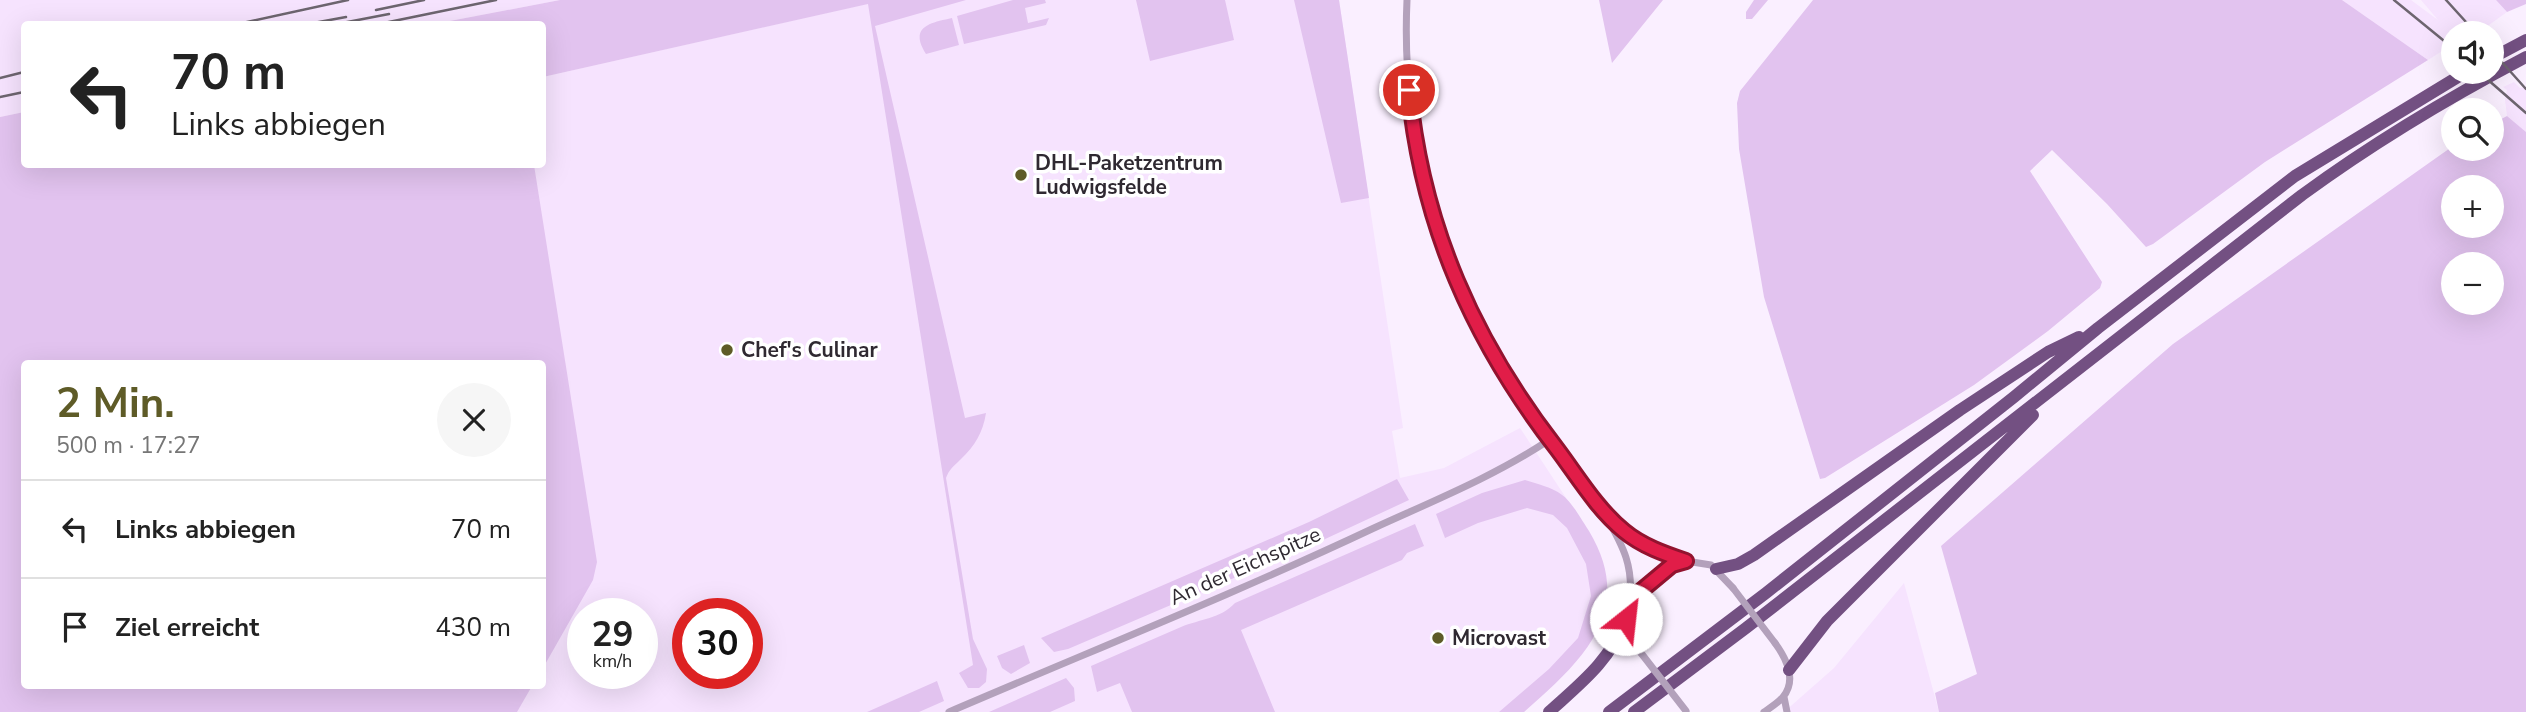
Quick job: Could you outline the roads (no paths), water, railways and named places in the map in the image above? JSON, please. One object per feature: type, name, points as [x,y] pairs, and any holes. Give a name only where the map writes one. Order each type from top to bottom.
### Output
[{"type":"highway","points":[[2504,52],[2526,40]]},
{"type":"highway","points":[[1634,712],[2356,157],[2438,106],[2526,57]]},
{"type":"highway","points":[[1609,712],[1766,593],[2098,328],[2295,176],[2446,84]]},
{"type":"highway","points":[[1716,569],[1738,564],[1754,555],[1960,410],[2048,352],[2098,328]]},
{"type":"highway","points":[[1789,670],[1827,621],[2084,365]]},
{"type":"highway","points":[[1549,712],[1604,662],[1626,619]]},
{"type":"street","points":[[1407,0],[1408,71],[1422,170],[1444,248],[1470,313],[1489,349],[1515,393],[1549,440],[1604,511],[1625,532],[1659,551],[1716,569],[1732,587],[1784,656],[1789,670],[1784,697],[1787,712]]},
{"type":"street","name":"An der Eichspitze","points":[[949,712],[1316,555],[1481,477],[1549,440]]},
{"type":"street","points":[[1604,511],[1628,559],[1632,581],[1626,619],[1628,632],[1686,712]]},
{"type":"street","points":[[1630,600],[1672,565],[1686,561]]},
{"type":"street","points":[[1764,712],[1784,697]]},
{"type":"railway","points":[[252,21],[348,0]]},
{"type":"railway","points":[[376,10],[424,0]]},
{"type":"railway","points":[[394,21],[496,0]]},
{"type":"railway","points":[[2394,0],[2441,38]]},
{"type":"railway","points":[[2446,0],[2465,21]]},
{"type":"railway","points":[[353,21],[389,14]]},
{"type":"railway","points":[[324,21],[346,17]]},
{"type":"railway","points":[[2504,64],[2526,89]]},
{"type":"railway","points":[[0,78],[21,73]]},
{"type":"railway","points":[[2493,84],[2526,113]]},
{"type":"railway","points":[[0,97],[21,93]]},
{"type":"place","name":"DHL-Paketzentrum Ludwigsfelde","points":[[1021,175]]},
{"type":"place","name":"Chef's Culinar","points":[[727,350]]},
{"type":"place","name":"Microvast","points":[[1438,638]]}]
